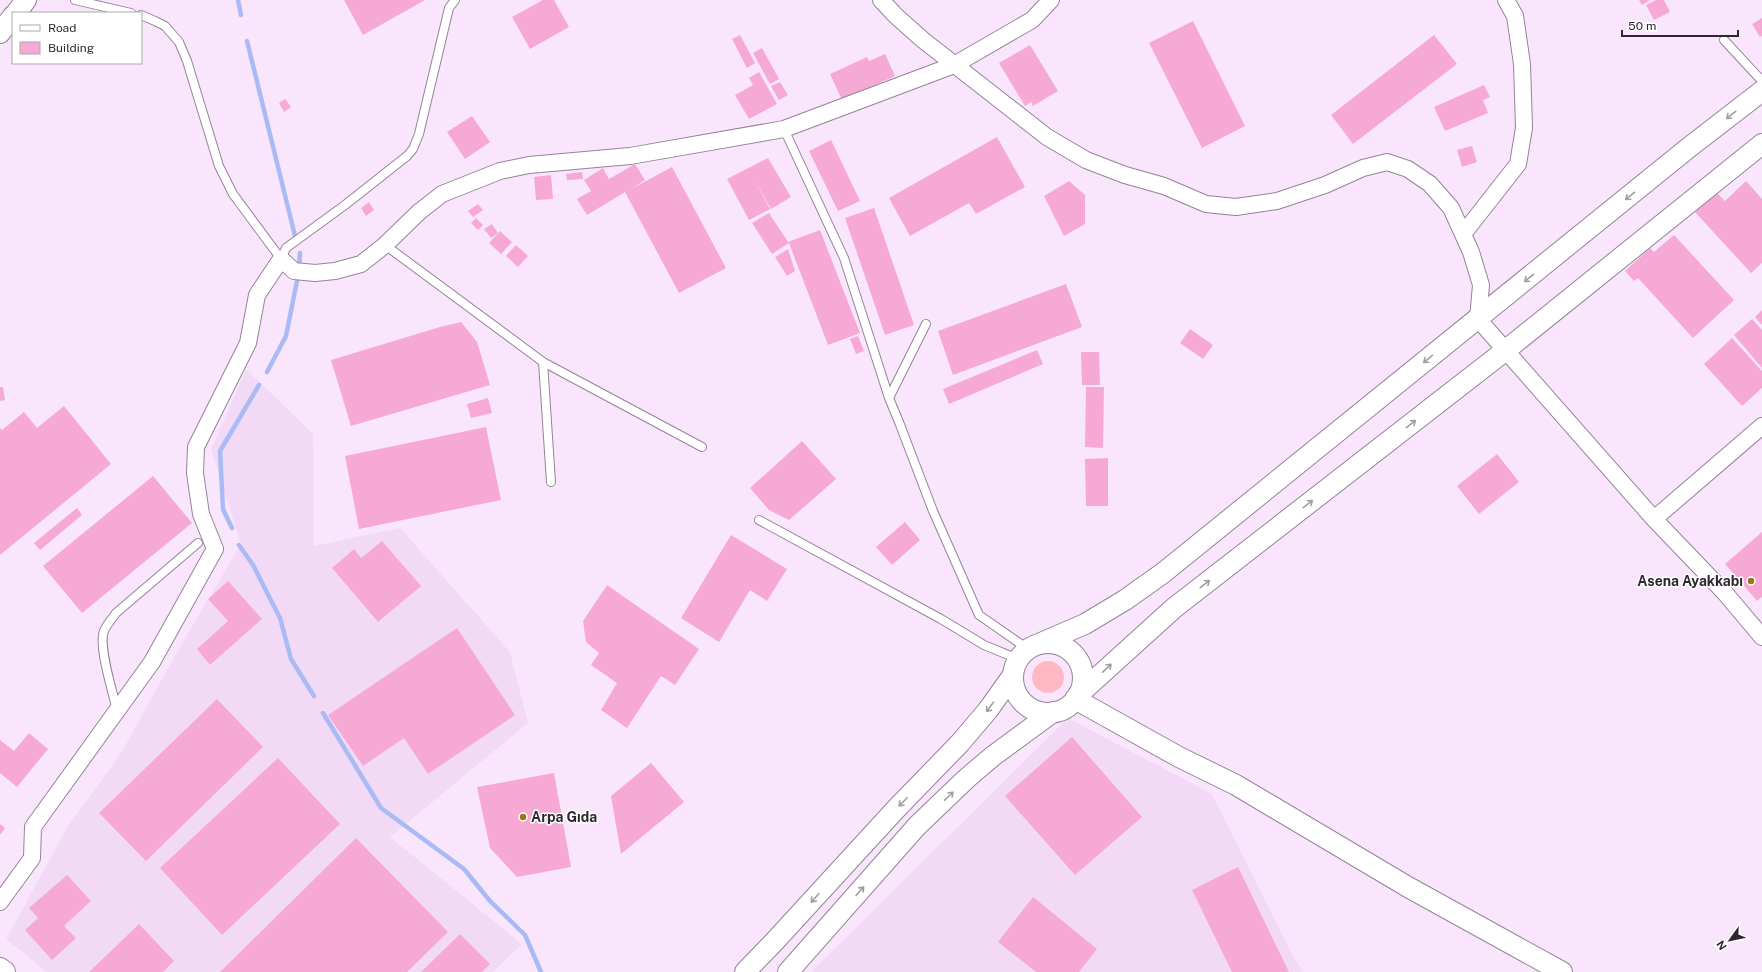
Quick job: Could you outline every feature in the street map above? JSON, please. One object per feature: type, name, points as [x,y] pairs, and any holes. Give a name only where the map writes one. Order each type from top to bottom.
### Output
[{"type":"main road","points":[[0,969],[4,972]]},
{"type":"street","points":[[17,12],[26,0]]},
{"type":"street","points":[[881,0],[896,16],[954,65],[1048,136],[1086,160],[1125,175],[1164,186],[1206,204],[1236,207],[1277,201],[1325,185],[1363,168],[1387,162],[1408,169],[1430,184],[1451,208],[1471,252],[1480,285],[1478,319],[1654,519],[1724,593],[1762,637]]},
{"type":"street","points":[[0,902],[32,858],[32,827],[152,662],[215,549],[201,514],[195,473],[196,446],[248,343],[257,294],[281,259],[294,271],[315,273],[335,271],[361,264],[385,245],[419,212],[442,194],[500,171],[529,165],[630,156],[784,129],[954,65],[1032,20],[1051,0]]},
{"type":"street","points":[[1463,234],[1518,164],[1524,128],[1522,64],[1515,16],[1506,0]]},
{"type":"street","points":[[0,33],[12,17]]},
{"type":"street","points":[[745,972],[896,809],[960,743],[988,710],[1025,657],[1125,600],[1163,573],[1762,91]]},
{"type":"street","points":[[788,972],[917,826],[966,779],[993,756],[1053,712],[1069,705],[1174,608],[1506,350],[1762,144]]},
{"type":"street","points":[[1654,519],[1762,426]]},
{"type":"street","points":[[1053,712],[1043,712],[1033,709],[1024,703],[1015,690],[1025,657],[1053,643],[1063,646],[1072,653],[1079,662],[1082,673],[1082,684],[1076,697]]},
{"type":"street","points":[[1076,697],[1179,756],[1236,785],[1408,887],[1562,972]]},
{"type":"lane","points":[[75,0],[127,12]]},
{"type":"lane","points":[[142,15],[155,20],[165,26],[179,42],[187,61],[219,166],[233,194],[281,259],[286,248],[345,205],[413,150],[419,134],[449,8],[455,0]]},
{"type":"lane","points":[[1724,40],[1762,81]]},
{"type":"lane","points":[[784,129],[844,258],[889,398],[933,511],[980,615],[1025,657]]},
{"type":"lane","points":[[385,245],[543,362],[702,447]]},
{"type":"lane","points":[[889,398],[926,324]]},
{"type":"lane","points":[[543,362],[551,482]]},
{"type":"lane","points":[[760,520],[941,619],[984,645],[1025,657]]},
{"type":"lane","points":[[117,711],[102,644],[103,632],[107,624],[116,613],[198,543]]},
{"type":"shaded area","points":[[246,369],[313,434],[314,546],[400,528],[510,652],[528,723],[390,837],[522,944],[493,972],[47,972],[6,939],[68,826],[121,753],[181,645],[241,544],[211,450]]},
{"type":"shaded area","points":[[1048,661],[1054,662],[1061,668],[1064,677],[1063,683],[1057,690],[1048,693],[1042,692],[1035,686],[1032,677],[1033,671],[1039,664]]},
{"type":"shaded area","points":[[1068,718],[1212,794],[1293,956],[1304,972],[811,972]]},
{"type":"building","points":[[344,0],[425,0],[363,35]]},
{"type":"building","points":[[543,0],[554,0],[569,27],[530,49],[512,17]]},
{"type":"building","points":[[1639,0],[1650,0],[1642,5]]},
{"type":"building","points":[[1656,0],[1664,0],[1670,12],[1654,20],[1646,5]]},
{"type":"building","points":[[1762,18],[1762,36],[1760,37],[1752,24]]},
{"type":"building","points":[[1193,21],[1245,126],[1202,148],[1149,43]]},
{"type":"building","points":[[740,35],[755,63],[747,68],[732,39]]},
{"type":"building","points":[[1434,35],[1457,64],[1353,144],[1331,115]]},
{"type":"building","points":[[1030,45],[1058,91],[1033,106],[1031,102],[1025,106],[999,63]]},
{"type":"building","points":[[762,48],[779,79],[770,84],[753,53]]},
{"type":"building","points":[[885,54],[895,76],[842,100],[830,74],[867,57],[869,61]]},
{"type":"building","points":[[759,72],[777,104],[749,119],[735,95],[753,85],[749,78]]},
{"type":"building","points":[[780,82],[788,95],[779,100],[771,86]]},
{"type":"building","points":[[1484,85],[1490,97],[1483,100],[1488,113],[1445,131],[1434,107]]},
{"type":"building","points":[[285,99],[291,107],[284,112],[279,103]]},
{"type":"building","points":[[472,116],[490,142],[465,159],[447,132]]},
{"type":"building","points":[[997,137],[1025,187],[976,214],[969,203],[910,236],[889,198]]},
{"type":"building","points":[[831,140],[860,201],[838,211],[809,151]]},
{"type":"building","points":[[1472,146],[1477,162],[1462,167],[1457,150]]},
{"type":"building","points":[[768,158],[791,197],[771,209],[754,179],[770,209],[749,220],[727,179]]},
{"type":"building","points":[[635,164],[645,180],[631,189],[672,167],[726,268],[679,293],[625,192],[587,215],[577,199],[591,191],[584,180],[603,168],[609,179]]},
{"type":"building","points":[[582,172],[583,179],[567,180],[566,174]]},
{"type":"building","points":[[551,175],[553,199],[536,200],[534,177]]},
{"type":"building","points":[[1069,181],[1085,195],[1085,224],[1064,236],[1044,196]]},
{"type":"building","points":[[1746,181],[1762,199],[1762,263],[1751,273],[1695,212],[1716,192],[1725,201]]},
{"type":"building","points":[[369,202],[374,210],[366,216],[361,208]]},
{"type":"building","points":[[478,204],[483,210],[473,217],[468,211]]},
{"type":"building","points":[[874,208],[914,325],[885,335],[845,218]]},
{"type":"building","points":[[769,213],[788,242],[820,230],[860,333],[828,345],[789,243],[772,254],[752,223]]},
{"type":"building","points":[[476,218],[483,225],[478,230],[471,223]]},
{"type":"building","points":[[492,224],[498,233],[491,238],[484,229]]},
{"type":"building","points":[[500,231],[512,242],[501,254],[489,243]]},
{"type":"building","points":[[1674,235],[1734,300],[1693,338],[1638,278],[1634,281],[1625,271],[1650,248],[1654,252]]},
{"type":"building","points":[[516,245],[528,256],[518,267],[506,256]]},
{"type":"building","points":[[788,249],[795,271],[787,276],[775,257]]},
{"type":"building","points":[[1066,284],[1082,327],[953,375],[938,331]]},
{"type":"building","points":[[1762,310],[1762,325],[1755,317]]},
{"type":"building","points":[[1752,319],[1762,330],[1762,368],[1734,335]]},
{"type":"building","points":[[461,322],[477,342],[490,385],[351,426],[331,360]]},
{"type":"building","points":[[1190,329],[1213,345],[1203,359],[1180,343]]},
{"type":"building","points":[[858,336],[864,351],[856,354],[850,339]]},
{"type":"building","points":[[1732,338],[1762,371],[1762,388],[1742,406],[1704,364]]},
{"type":"building","points":[[1037,350],[1043,364],[949,404],[943,389]]},
{"type":"building","points":[[1081,352],[1099,352],[1100,385],[1082,385]]},
{"type":"building","points":[[0,387],[3,387],[5,400],[0,401]]},
{"type":"building","points":[[1086,387],[1104,387],[1103,448],[1085,447]]},
{"type":"building","points":[[488,398],[492,413],[471,418],[467,404]]},
{"type":"building","points":[[64,406],[111,464],[0,555],[0,428],[2,430],[24,412],[37,428]]},
{"type":"building","points":[[486,427],[501,500],[359,529],[345,456]]},
{"type":"building","points":[[802,441],[836,479],[789,520],[769,510],[750,488]]},
{"type":"building","points":[[1497,454],[1519,482],[1479,514],[1457,486]]},
{"type":"building","points":[[1108,458],[1108,506],[1086,506],[1085,459]]},
{"type":"building","points":[[153,476],[192,523],[82,613],[43,566]]},
{"type":"building","points":[[77,508],[82,515],[40,550],[34,543]]},
{"type":"building","points":[[905,522],[920,540],[892,565],[876,547]]},
{"type":"building","name":"Asena Ayakkabı","points":[[1762,532],[1762,597],[1757,601],[1725,564]]},
{"type":"building","points":[[731,535],[787,569],[767,601],[750,590],[719,642],[681,618]]},
{"type":"building","points":[[382,541],[421,586],[378,622],[332,568],[354,549],[361,558]]},
{"type":"building","points":[[228,581],[262,619],[210,665],[197,649],[228,621],[208,599]]},
{"type":"building","points":[[607,585],[699,649],[675,685],[661,676],[627,728],[601,710],[617,683],[591,665],[599,653],[586,642],[583,621]]},
{"type":"building","points":[[457,628],[515,715],[428,774],[404,738],[363,766],[328,715]]},
{"type":"building","points":[[217,699],[263,747],[146,861],[99,813]]},
{"type":"building","points":[[29,733],[48,749],[17,787],[0,773],[0,740],[14,751]]},
{"type":"building","points":[[1072,737],[1142,817],[1075,875],[1005,796]]},
{"type":"building","points":[[278,758],[340,824],[222,935],[160,868]]},
{"type":"building","points":[[651,763],[684,802],[621,854],[611,796]]},
{"type":"building","name":"Arpa Gıda","points":[[554,773],[571,867],[517,877],[490,848],[477,787]]},
{"type":"building","points":[[0,824],[5,828],[0,835]]},
{"type":"building","points":[[356,838],[448,932],[407,972],[220,972]]},
{"type":"building","points":[[1238,867],[1289,972],[1232,972],[1192,890]]},
{"type":"building","points":[[67,875],[91,901],[64,926],[76,938],[52,960],[25,930],[38,918],[29,908]]},
{"type":"building","points":[[1033,897],[1097,949],[1079,972],[1036,972],[998,942]]},
{"type":"building","points":[[139,924],[174,961],[163,972],[89,972]]},
{"type":"building","points":[[460,934],[490,964],[482,972],[421,972]]},
{"type":"waterway","points":[[238,0],[241,15]]},
{"type":"waterway","points":[[247,41],[295,236]]},
{"type":"waterway","points":[[299,267],[300,253]]},
{"type":"waterway","points":[[267,372],[286,336],[297,281]]},
{"type":"waterway","points":[[232,528],[223,509],[220,451],[259,385]]},
{"type":"waterway","points":[[239,545],[253,565],[280,618],[291,659],[314,696]]},
{"type":"waterway","points":[[323,713],[381,808],[464,869],[490,901],[525,935],[541,972]]},
{"type":"place","name":"Asena Ayakkabı","points":[[1751,581]]},
{"type":"place","name":"Arpa Gıda","points":[[523,817]]}]
